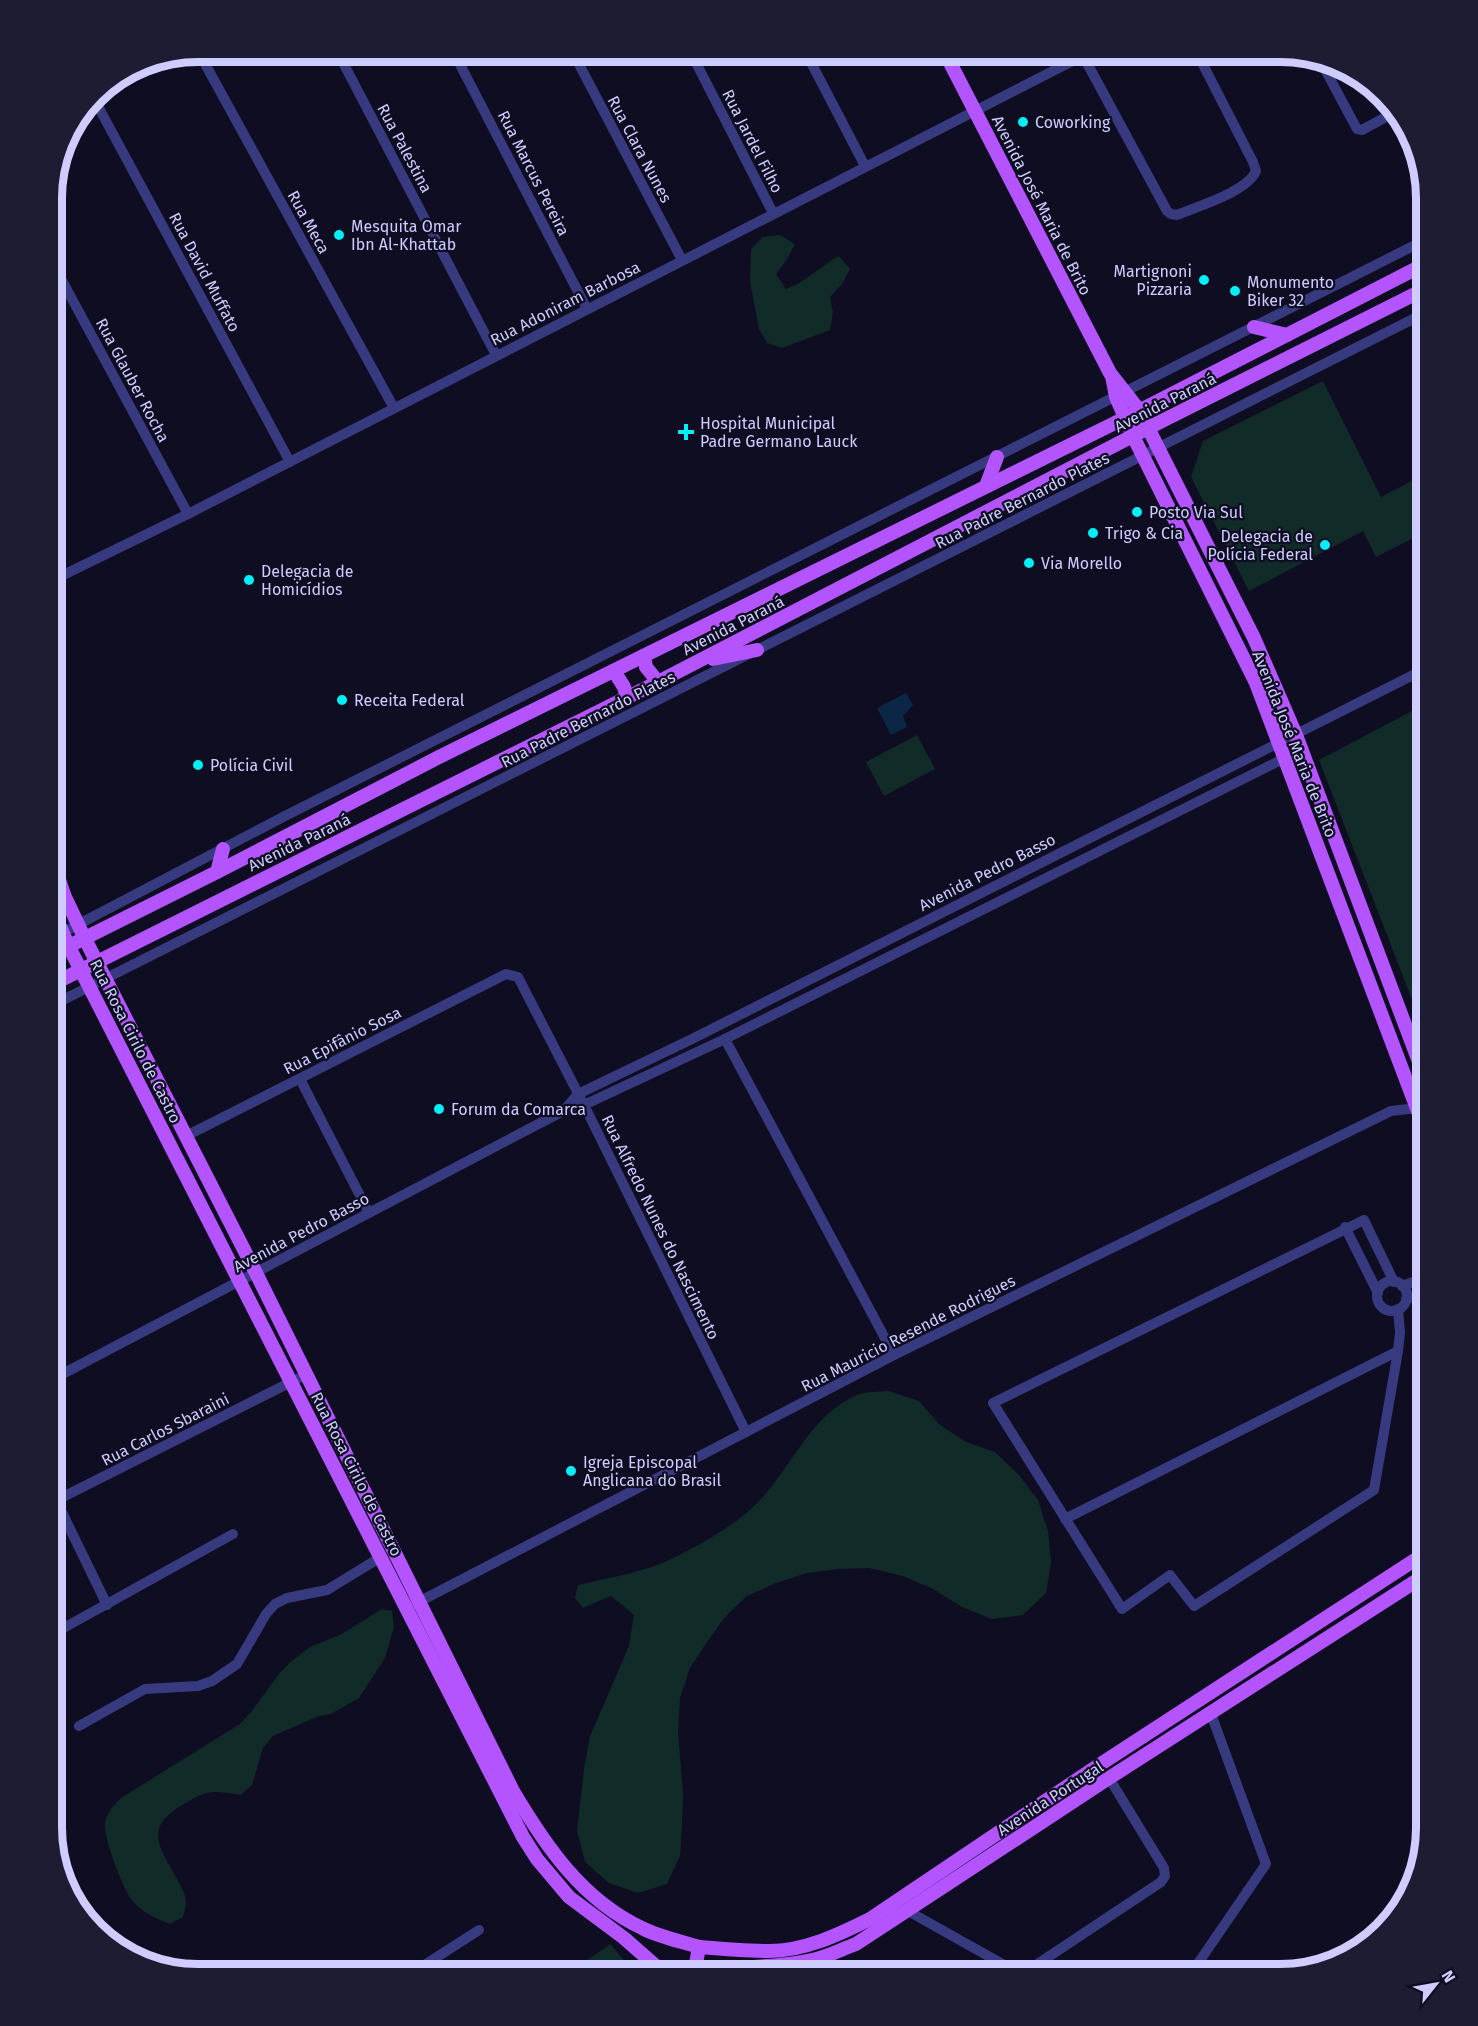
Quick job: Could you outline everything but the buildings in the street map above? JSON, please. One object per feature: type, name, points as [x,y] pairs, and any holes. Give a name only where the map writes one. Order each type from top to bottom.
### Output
[{"type":"main road","name":"Avenida José Maria de Brito","points":[[950,62],[1121,394],[1125,418],[1133,436],[1256,683],[1416,1105]]},
{"type":"main road","name":"Avenida Paraná","points":[[62,950],[438,757],[1125,418],[1416,269]]},
{"type":"main road","name":"Avenida Paraná","points":[[62,979],[627,698],[1148,428],[1416,294]]},
{"type":"main road","points":[[1254,327],[1287,335]]},
{"type":"main road","name":"Avenida José Maria de Brito","points":[[1121,394],[1139,410],[1229,586],[1296,735],[1416,1054]]},
{"type":"main road","points":[[986,486],[997,457]]},
{"type":"main road","points":[[1209,591],[1222,592],[1229,586]]},
{"type":"main road","points":[[691,665],[757,650]]},
{"type":"main road","points":[[644,656],[649,672],[658,682]]},
{"type":"main road","points":[[614,671],[624,687],[627,698]]},
{"type":"main road","points":[[217,872],[223,849]]},
{"type":"main road","name":"Avenida Portugal","points":[[62,888],[85,939],[307,1374],[513,1791],[548,1847],[580,1885],[642,1929],[699,1947],[770,1951],[799,1947],[837,1935],[870,1919],[1112,1756],[1416,1559]]},
{"type":"main road","name":"Rua Rosa Cirilo de Castro","points":[[62,933],[292,1381],[500,1797],[537,1859],[569,1897],[653,1964]]},
{"type":"main road","points":[[308,1413],[322,1406]]},
{"type":"main road","name":"Avenida Portugal","points":[[785,1964],[814,1960],[856,1944],[1416,1581]]},
{"type":"main road","points":[[500,1797],[513,1791]]},
{"type":"main road","points":[[569,1897],[580,1885]]},
{"type":"main road","points":[[696,1964],[699,1947]]},
{"type":"street","name":"Rua Meca","points":[[204,62],[394,408]]},
{"type":"street","name":"Rua Palestina","points":[[343,62],[496,355]]},
{"type":"street","name":"Rua Marcus Pereira","points":[[459,62],[587,309]]},
{"type":"street","name":"Rua Clara Nunes","points":[[578,62],[682,260]]},
{"type":"street","name":"Rua Jardel Filho","points":[[696,62],[773,213]]},
{"type":"street","points":[[811,62],[865,166]]},
{"type":"street","name":"Rua Adoniram Barbosa","points":[[62,576],[290,462],[1068,62]]},
{"type":"street","points":[[1090,62],[1167,211],[1177,215],[1243,186],[1256,171],[1202,62]]},
{"type":"street","points":[[1325,69],[1355,126],[1362,130],[1389,115]]},
{"type":"street","name":"Rua David Muffato","points":[[98,105],[290,462]]},
{"type":"street","name":"Avenida Paraná","points":[[62,933],[223,849],[1416,245]]},
{"type":"street","name":"Rua Glauber Rocha","points":[[62,280],[188,514]]},
{"type":"street","name":"Rua Padre Bernardo Plates","points":[[62,1000],[1416,318]]},
{"type":"street","name":"Avenida Pedro Basso","points":[[565,1110],[578,1094],[692,1039],[1416,674]]},
{"type":"street","name":"Avenida Pedro Basso","points":[[62,1374],[565,1110],[584,1105],[726,1039],[1302,751]]},
{"type":"street","name":"Rua Epifânio Sosa","points":[[186,1136],[506,974],[513,975]]},
{"type":"street","name":"Rua Alfredo Nunes do Nascimento","points":[[513,975],[518,977],[584,1105],[746,1432]]},
{"type":"street","points":[[726,1039],[894,1355]]},
{"type":"street","points":[[300,1078],[369,1213]]},
{"type":"street","name":"Rua Mauricio Resende Rodrigues","points":[[407,1608],[894,1355],[1391,1111],[1416,1108]]},
{"type":"street","points":[[1398,1309],[1400,1333],[1398,1351],[1374,1490],[1194,1606],[1170,1575],[1122,1609],[993,1403],[1345,1227],[1364,1220],[1406,1299]]},
{"type":"street","points":[[1345,1227],[1377,1293],[1378,1302],[1385,1309],[1394,1311],[1405,1303],[1406,1299],[1416,1296]]},
{"type":"street","points":[[1377,1293],[1385,1283],[1398,1284],[1416,1280]]},
{"type":"street","points":[[1065,1519],[1398,1351]]},
{"type":"street","name":"Rua Carlos Sbaraini","points":[[62,1497],[307,1374]]},
{"type":"street","points":[[62,1519],[107,1605]]},
{"type":"street","points":[[62,1629],[233,1534]]},
{"type":"street","points":[[79,1726],[145,1689],[198,1686],[212,1682],[237,1664],[266,1614],[275,1604],[287,1598],[327,1590],[381,1557]]},
{"type":"street","points":[[1198,1964],[1266,1864],[1211,1714]]},
{"type":"street","points":[[1038,1964],[1161,1882],[1165,1876],[1164,1868],[1109,1778]]},
{"type":"street","points":[[909,1911],[1003,1964]]},
{"type":"street","points":[[426,1964],[479,1930]]},
{"type":"green space","points":[[780,235],[795,244],[776,274],[786,289],[839,256],[850,269],[842,284],[830,297],[833,313],[830,330],[782,348],[767,343],[759,329],[750,282],[751,249],[763,237]]},
{"type":"green space","points":[[1323,381],[1381,497],[1416,479],[1416,537],[1376,557],[1363,531],[1249,591],[1191,477],[1203,441]]},
{"type":"green space","points":[[1416,709],[1416,1000],[1413,1002],[1319,760]]},
{"type":"green space","points":[[917,735],[935,769],[884,796],[866,762]]},
{"type":"green space","points":[[889,1391],[919,1401],[940,1425],[966,1442],[995,1452],[1019,1475],[1038,1500],[1048,1531],[1051,1563],[1046,1593],[1023,1615],[991,1619],[960,1606],[933,1589],[903,1576],[869,1568],[807,1573],[747,1596],[725,1617],[707,1642],[690,1668],[680,1698],[678,1732],[683,1793],[680,1856],[667,1884],[638,1893],[609,1883],[585,1862],[577,1831],[590,1736],[629,1646],[634,1615],[611,1596],[583,1608],[575,1598],[578,1585],[657,1565],[717,1534],[760,1500],[810,1433],[839,1405],[857,1395]]},
{"type":"green space","points":[[382,1609],[392,1611],[394,1627],[385,1658],[359,1698],[331,1714],[319,1716],[273,1736],[263,1748],[252,1785],[241,1795],[222,1792],[202,1794],[179,1807],[161,1824],[158,1832],[159,1841],[185,1897],[183,1917],[170,1924],[139,1908],[123,1885],[115,1863],[106,1832],[105,1821],[108,1813],[121,1798],[240,1724],[290,1662],[312,1646],[342,1634]]},
{"type":"green space","points":[[610,1944],[627,1964],[582,1964]]},
{"type":"water","points":[[906,693],[913,705],[903,716],[907,727],[891,735],[877,708]]},
{"type":"place","name":"Coworking","points":[[1023,122]]},
{"type":"place","name":"Mesquita Omar Ibn Al-Khattab","points":[[339,235]]},
{"type":"place","name":"Martignoni Pizzaria","points":[[1204,280]]},
{"type":"place","name":"Monumento Biker 32","points":[[1235,291]]},
{"type":"place","name":"Hospital Municipal Padre Germano Lauck","points":[[686,432]]},
{"type":"place","name":"Posto Via Sul","points":[[1137,512]]},
{"type":"place","name":"Trigo & Cia","points":[[1093,533]]},
{"type":"place","name":"Delegacia de Polícia Federal","points":[[1325,545]]},
{"type":"place","name":"Via Morello","points":[[1029,563]]},
{"type":"place","name":"Delegacia de Homicídios","points":[[249,580]]},
{"type":"place","name":"Receita Federal","points":[[342,700]]},
{"type":"place","name":"Polícia Civil","points":[[198,765]]},
{"type":"place","name":"Forum da Comarca","points":[[439,1109]]},
{"type":"place","name":"Igreja Episcopal Anglicana do Brasil","points":[[571,1471]]}]
